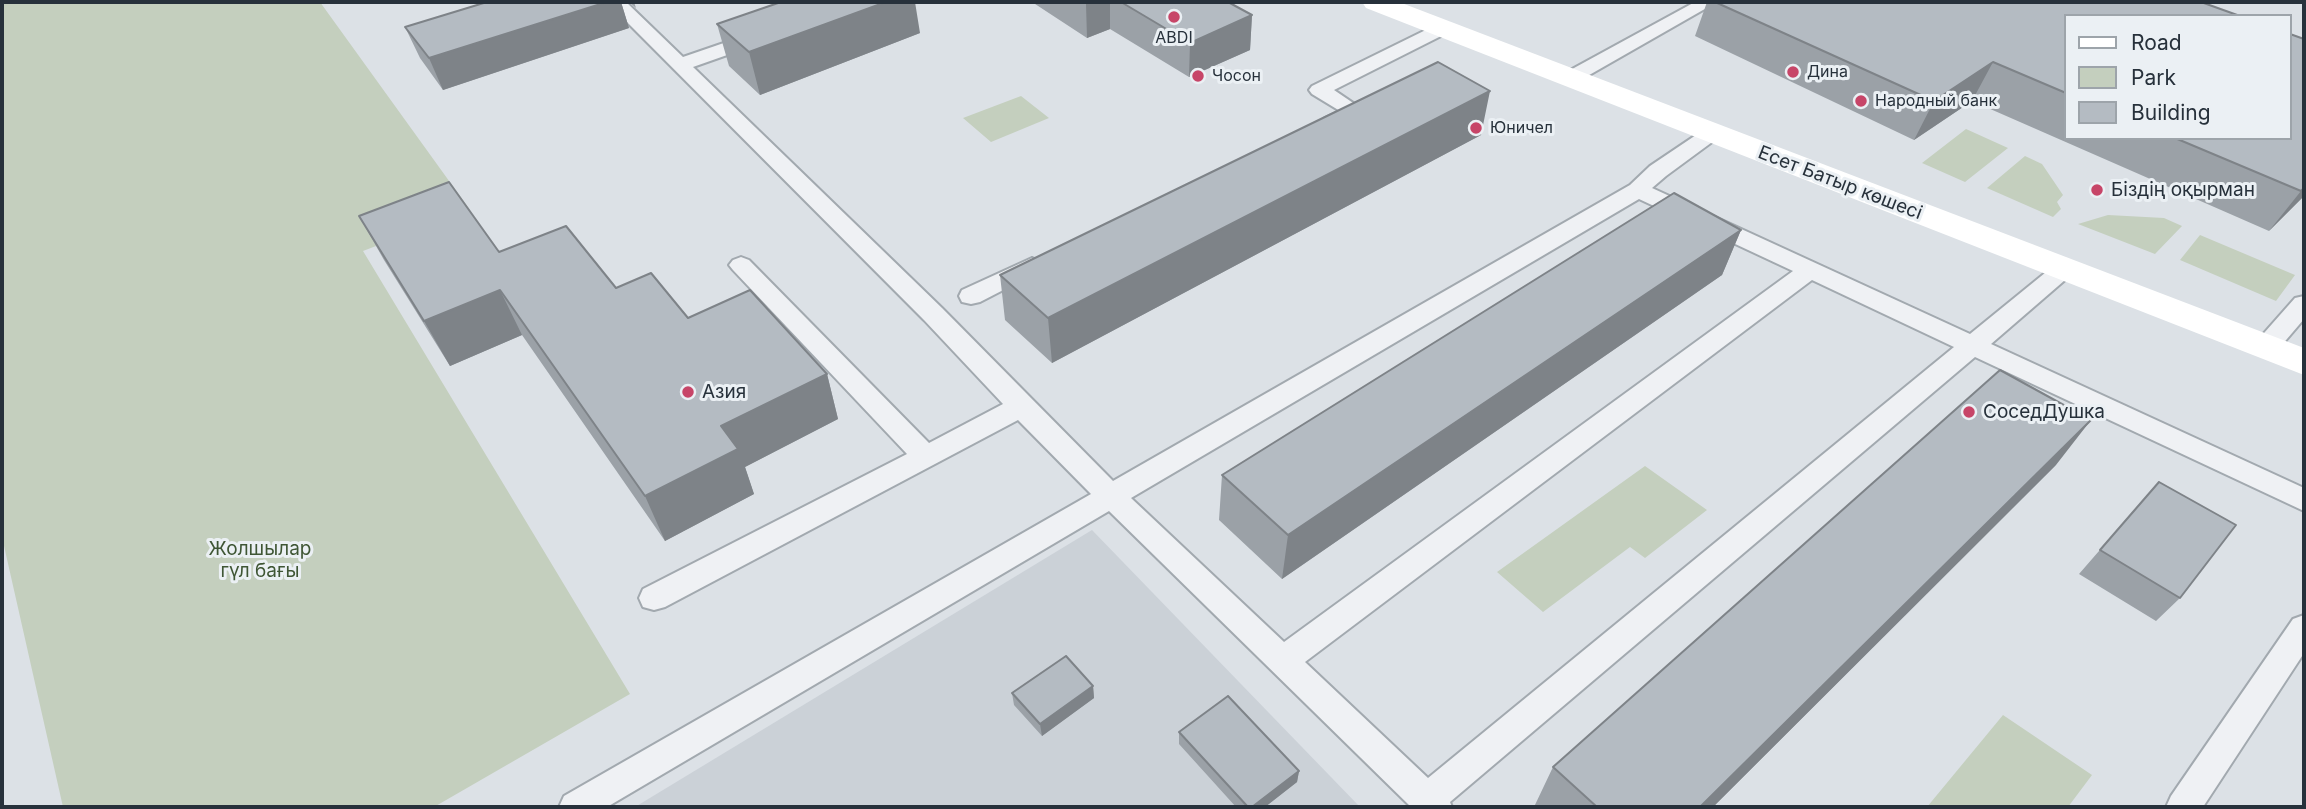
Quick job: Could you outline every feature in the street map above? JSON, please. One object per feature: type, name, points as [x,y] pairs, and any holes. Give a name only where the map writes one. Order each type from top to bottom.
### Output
[{"type":"street","name":"Есет Батыр көшесі","points":[[1375,2],[2304,362]]},
{"type":"lane","points":[[616,2],[933,314],[1112,497],[1431,803],[2064,269]]},
{"type":"lane","points":[[1570,78],[1708,2]]},
{"type":"lane","points":[[1317,129],[1355,111],[1319,90],[1442,28]]},
{"type":"lane","points":[[679,65],[769,34]]},
{"type":"lane","points":[[576,807],[1638,190],[1658,172],[1712,134]]},
{"type":"lane","points":[[1638,190],[2304,500]]},
{"type":"lane","points":[[971,296],[1057,254]]},
{"type":"lane","points":[[741,265],[925,456]]},
{"type":"lane","points":[[1283,661],[1810,270]]},
{"type":"lane","points":[[2266,347],[2304,304]]},
{"type":"lane","points":[[654,598],[1022,406]]},
{"type":"lane","points":[[2183,807],[2304,628]]},
{"type":"shaded area","points":[[1092,530],[1360,807],[635,807]]},
{"type":"green space","name":"Жолшылар гүл бағы","points":[[2,2],[320,2],[470,210],[363,251],[630,694],[434,807],[63,807],[2,537]]},
{"type":"green space","points":[[1021,96],[1049,118],[991,142],[963,118]]},
{"type":"green space","points":[[1966,129],[2008,148],[1965,182],[1922,163]]},
{"type":"green space","points":[[2025,156],[2042,164],[2063,195],[2057,202],[2061,209],[2053,217],[1987,188]]},
{"type":"green space","points":[[2108,215],[2164,218],[2182,226],[2155,254],[2078,224]]},
{"type":"green space","points":[[2200,235],[2295,275],[2276,301],[2180,260]]},
{"type":"green space","points":[[1645,466],[1707,510],[1645,558],[1630,547],[1543,612],[1497,572]]},
{"type":"green space","points":[[2003,715],[2092,775],[2068,807],[1927,807]]},
{"type":"building","points":[[487,2],[607,2],[429,58],[405,27]]},
{"type":"building","points":[[781,2],[886,2],[749,52],[717,24]]},
{"type":"building","points":[[1121,2],[1228,2],[1252,15],[1190,43]]},
{"type":"building","points":[[1715,2],[2201,2],[2234,14],[2064,14],[2064,92],[1993,62],[1934,101]]},
{"type":"building","points":[[2292,35],[2304,39],[2304,188],[2301,191],[2180,140],[2292,140]]},
{"type":"building","points":[[1438,62],[1490,91],[1048,318],[1000,275]]},
{"type":"building","name":"Азия","points":[[449,182],[499,252],[566,226],[616,288],[651,273],[688,318],[750,290],[827,374],[721,426],[738,449],[645,496],[500,290],[424,321],[359,216]]},
{"type":"building","points":[[1674,193],[1741,230],[1288,535],[1222,475]]},
{"type":"building","points":[[2000,370],[2091,420],[1700,807],[1597,807],[1553,767]]},
{"type":"building","points":[[2159,482],[2236,525],[2180,598],[2100,550]]},
{"type":"building","points":[[1066,656],[1093,686],[1040,724],[1012,693]]},
{"type":"building","points":[[1228,696],[1299,771],[1252,807],[1248,807],[1179,732]]},
{"type":"place","name":"ABDI","points":[[1174,17]]},
{"type":"place","name":"Дина","points":[[1793,72]]},
{"type":"place","name":"Чосон","points":[[1198,76]]},
{"type":"place","name":"Народный банк","points":[[1861,101]]},
{"type":"place","name":"Юничел","points":[[1476,128]]},
{"type":"place","name":"Біздің оқырман","points":[[2097,190]]},
{"type":"place","name":"Азия","points":[[688,392]]},
{"type":"place","name":"СоседДушка","points":[[1969,412]]}]
